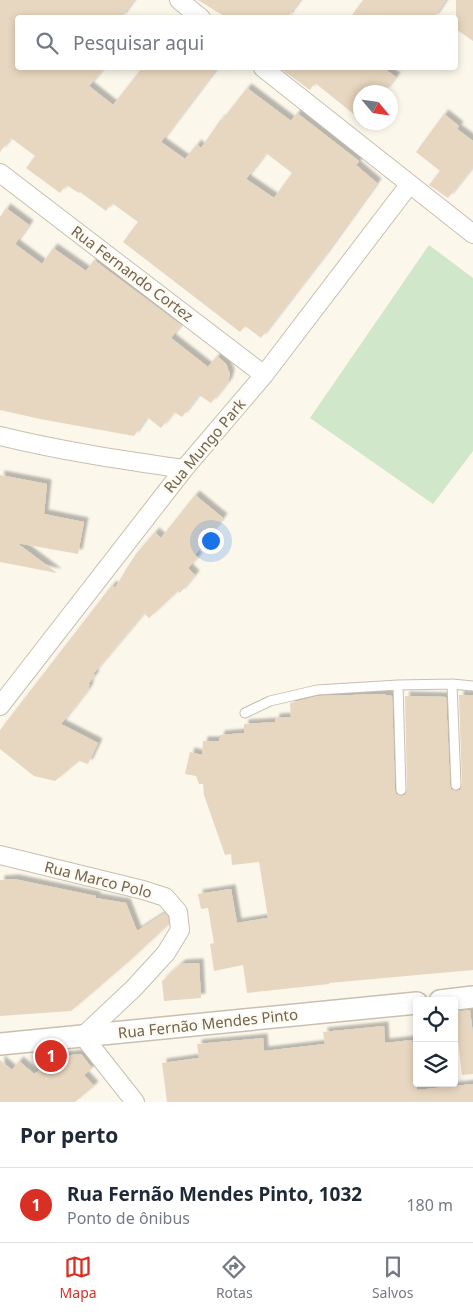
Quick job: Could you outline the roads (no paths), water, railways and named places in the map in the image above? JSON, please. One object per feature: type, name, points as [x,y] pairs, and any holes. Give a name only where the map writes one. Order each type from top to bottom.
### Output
[{"type":"street","points":[[179,0],[197,15]]},
{"type":"street","points":[[266,70],[473,234]]},
{"type":"street","name":"Rua Fernando Cortez","points":[[0,173],[264,375]]},
{"type":"street","name":"Rua Mungo Park","points":[[0,706],[184,469],[264,375],[410,185]]},
{"type":"street","points":[[0,436],[40,446],[100,457],[184,469]]},
{"type":"street","name":"Rua Marco Polo","points":[[0,855],[143,890],[165,898],[178,912],[180,930],[166,953],[134,988],[83,1036]]},
{"type":"street","points":[[458,999],[473,997]]},
{"type":"street","name":"Rua Fernão Mendes Pinto","points":[[0,1044],[413,1003]]},
{"type":"street","points":[[83,1036],[135,1102]]},
{"type":"lane","points":[[452,684],[456,785]]},
{"type":"lane","points":[[245,713],[270,701],[317,690],[452,684],[473,686]]},
{"type":"lane","points":[[398,686],[401,790]]},
{"type":"place","name":"Rua Fernão Mendes Pinto, 1032","points":[[51,1056]]}]
